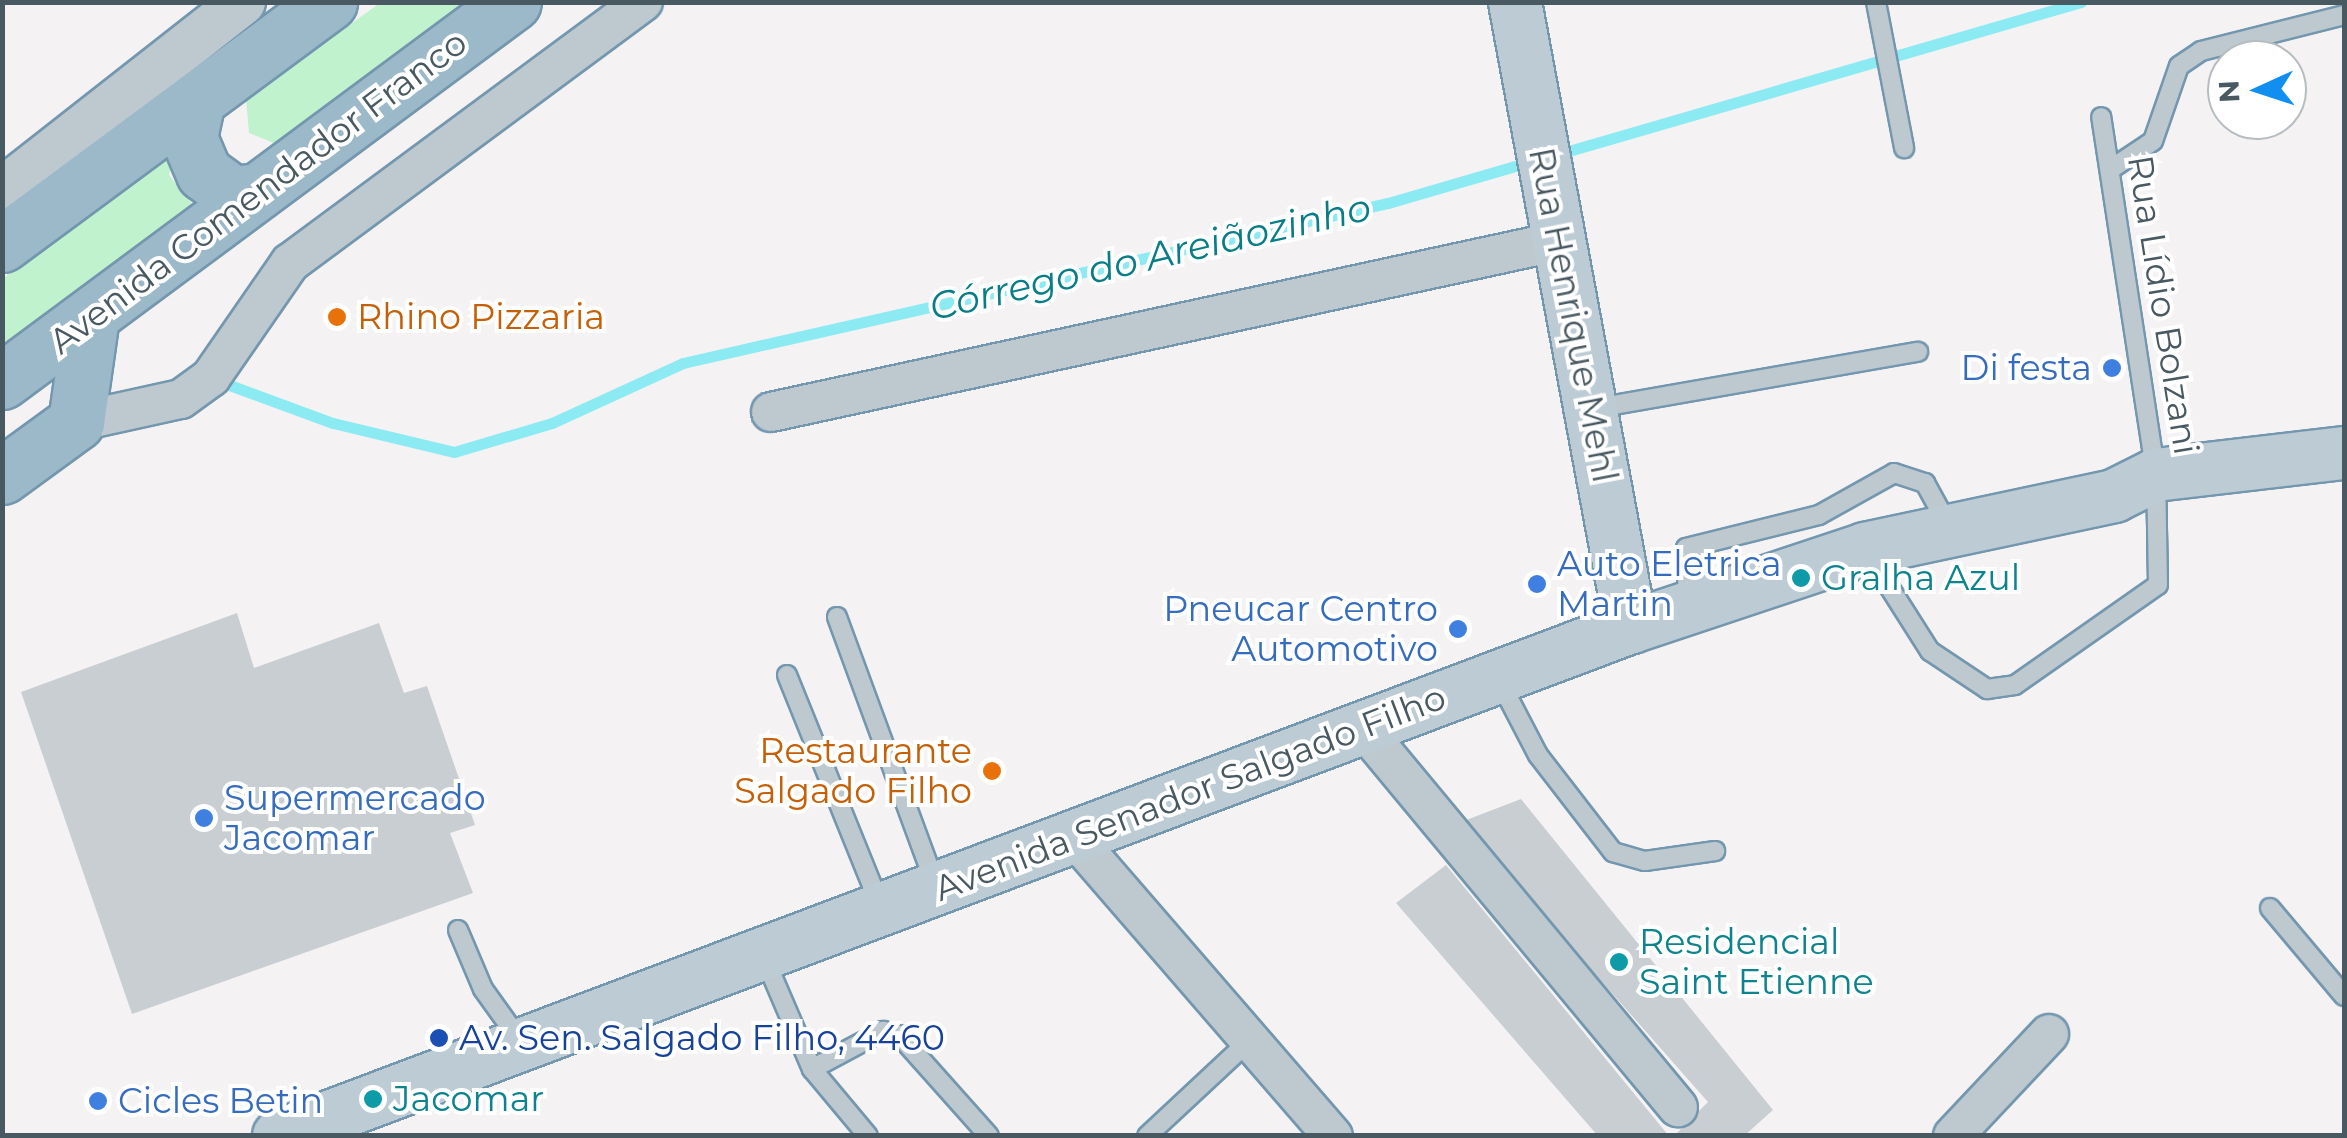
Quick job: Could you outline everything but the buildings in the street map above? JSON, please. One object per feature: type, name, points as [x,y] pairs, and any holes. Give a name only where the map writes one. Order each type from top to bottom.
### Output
[{"type":"highway","points":[[2,244],[329,2]]},
{"type":"highway","name":"Avenida Comendador Franco","points":[[2,382],[513,2]]},
{"type":"highway","points":[[198,100],[189,138],[204,173],[232,194],[258,191]]},
{"type":"highway","points":[[2,476],[76,422],[91,316]]},
{"type":"main road","name":"Rua Henrique Mehl","points":[[1515,2],[1631,627]]},
{"type":"main road","name":"Avenida Senador Salgado Filho","points":[[278,1136],[1631,627],[1864,549],[1948,525],[2344,453]]},
{"type":"main road","name":"Avenida Senador Salgado Filho","points":[[2143,492],[2344,490]]},
{"type":"street","points":[[2,190],[242,2]]},
{"type":"street","points":[[76,422],[133,414],[196,388],[290,263],[643,2]]},
{"type":"street","points":[[770,412],[1559,241]]},
{"type":"street","points":[[1362,728],[1678,1107]]},
{"type":"street","points":[[1073,836],[1333,1136]]},
{"type":"street","points":[[1952,1136],[2050,1034]]},
{"type":"lane","points":[[1876,2],[1904,148]]},
{"type":"lane","points":[[2111,168],[2153,140],[2179,66],[2201,51],[2344,16]]},
{"type":"lane","name":"Rua Lídio Bolzani","points":[[1864,549],[1930,651],[1957,676],[1987,689],[2016,686],[2158,585],[2143,492],[2111,168],[2101,117]]},
{"type":"lane","points":[[1590,409],[1918,352]]},
{"type":"lane","points":[[1688,608],[1686,548],[1819,515],[1894,472],[1924,483],[1948,525]]},
{"type":"lane","points":[[838,617],[938,889]]},
{"type":"lane","points":[[787,675],[882,910]]},
{"type":"lane","points":[[1498,677],[1538,756],[1613,852],[1645,861],[1715,851]]},
{"type":"lane","points":[[2270,908],[2344,996]]},
{"type":"lane","points":[[458,930],[522,1042]]},
{"type":"lane","points":[[764,956],[812,1069],[868,1136]]},
{"type":"lane","points":[[812,1069],[883,1031],[898,1035],[989,1136]]},
{"type":"lane","points":[[1148,1136],[1250,1040]]},
{"type":"green space","points":[[380,3],[471,3],[276,144],[249,133],[246,99]]},
{"type":"green space","points":[[174,153],[169,175],[193,205],[3,358],[2,279]]},
{"type":"waterway","name":"Córrego do Areiãozinho","points":[[1555,155],[2081,2]]},
{"type":"waterway","name":"Córrego do Areiãozinho","points":[[224,383],[333,423],[454,452],[552,423],[683,363],[1388,203],[1533,161]]},
{"type":"place","name":"Rhino Pizzaria","points":[[337,317]]},
{"type":"place","name":"Di festa","points":[[2112,368]]},
{"type":"place","name":"Gralha Azul","points":[[1801,578]]},
{"type":"place","name":"Auto Eletrica Martin","points":[[1537,584]]},
{"type":"place","name":"Pneucar Centro Automotivo","points":[[1458,629]]},
{"type":"place","name":"Restaurante Salgado Filho","points":[[992,771]]},
{"type":"place","name":"Supermercado Jacomar","points":[[204,818]]},
{"type":"place","name":"Residencial Saint Etienne","points":[[1619,962]]},
{"type":"place","name":"Av. Sen. Salgado Filho, 4460","points":[[439,1038]]},
{"type":"place","name":"Jacomar","points":[[373,1099]]},
{"type":"place","name":"Cicles Betin","points":[[98,1101]]}]
